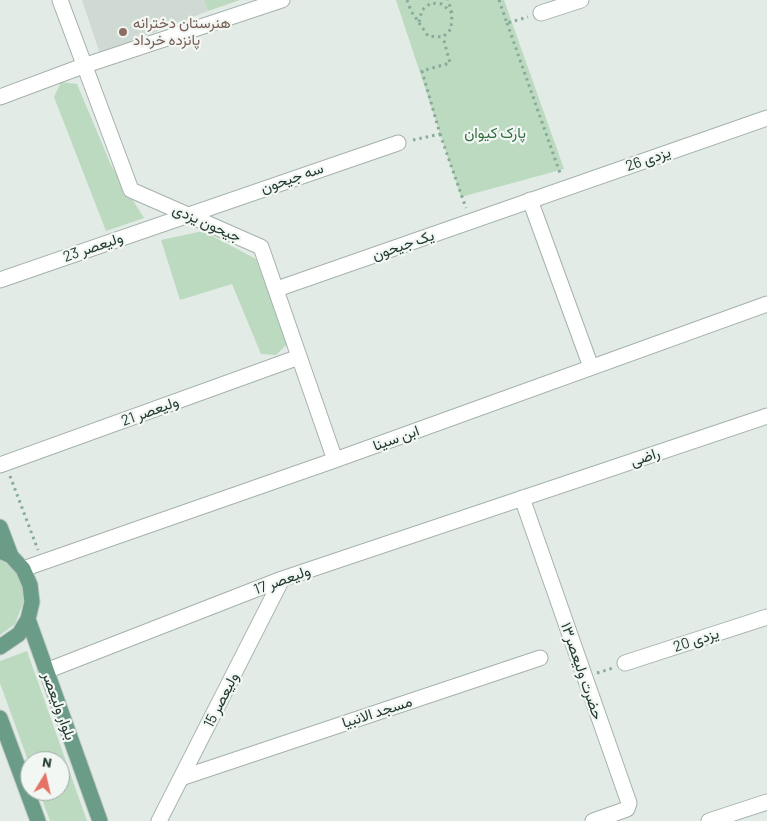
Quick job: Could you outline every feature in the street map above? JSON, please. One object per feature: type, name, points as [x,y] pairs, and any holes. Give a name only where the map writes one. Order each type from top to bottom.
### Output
[{"type":"main road","points":[[0,527],[5,554],[23,569],[30,585],[32,602],[28,619],[19,634],[0,647]]},
{"type":"main road","name":"بلوار ولیعصر","points":[[28,619],[100,821]]},
{"type":"main road","points":[[0,718],[38,821]]},
{"type":"street","name":"جیحون یزدی","points":[[60,0],[83,66],[131,190],[261,246],[335,460]]},
{"type":"street","points":[[0,97],[83,66],[282,0]]},
{"type":"street","points":[[541,13],[581,0]]},
{"type":"street","name":"یزدی 26","points":[[530,200],[767,118]]},
{"type":"street","name":"سه جیحون","points":[[187,214],[398,143]]},
{"type":"street","points":[[530,200],[591,367]]},
{"type":"street","name":"یک جیحون","points":[[277,289],[530,200]]},
{"type":"street","name":"ولیعصر 23","points":[[0,280],[187,214]]},
{"type":"street","name":"ابن سینا","points":[[23,569],[335,460],[767,304]]},
{"type":"street","name":"ولیعصر 21","points":[[3,464],[299,357]]},
{"type":"street","name":"راضی","points":[[522,498],[767,416]]},
{"type":"street","name":"ولیعصر 17","points":[[46,671],[282,579],[522,498]]},
{"type":"street","name":"حضرت ولیعصر۱۳","points":[[522,498],[629,803],[627,809],[593,821]]},
{"type":"street","name":"ولیعصر 15","points":[[159,821],[282,579]]},
{"type":"street","name":"یزدی 20","points":[[625,663],[767,617]]},
{"type":"street","name":"مسجد الانبیا","points":[[181,778],[540,658]]},
{"type":"street","points":[[709,821],[767,802]]},
{"type":"path","points":[[407,0],[428,36],[443,37],[451,29],[452,13],[448,0]]},
{"type":"path","points":[[498,0],[562,180]]},
{"type":"path","points":[[419,23],[422,10],[431,3],[442,4],[452,13]]},
{"type":"path","points":[[507,23],[541,13]]},
{"type":"path","points":[[443,37],[450,63],[422,71],[440,134],[468,212]]},
{"type":"path","points":[[398,143],[440,134]]},
{"type":"path","points":[[3,464],[43,562]]},
{"type":"path","points":[[584,677],[625,663]]},
{"type":"shaded area","name":"هنرستان دخترانه پانزده خرداد","points":[[82,0],[204,0],[208,11],[100,54]]},
{"type":"green space","points":[[204,0],[240,0],[208,11]]},
{"type":"green space","name":"پارک کیوان","points":[[396,0],[504,0],[564,169],[461,197]]},
{"type":"green space","points":[[61,82],[77,84],[111,165],[144,218],[106,231],[54,97]]},
{"type":"green space","points":[[203,231],[256,259],[288,343],[276,355],[261,354],[232,284],[180,300],[161,240]]},
{"type":"green space","points":[[0,559],[16,571],[23,587],[23,603],[15,624],[0,635]]},
{"type":"green space","points":[[27,651],[62,751],[25,751],[0,683],[0,661]]},
{"type":"green space","points":[[70,773],[87,821],[50,821],[43,801],[70,801]]},
{"type":"place","name":"هنرستان دخترانه پانزده خرداد","points":[[123,32]]}]
